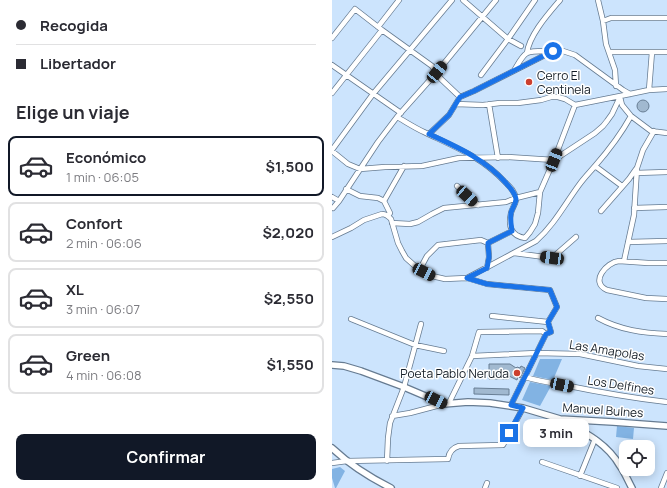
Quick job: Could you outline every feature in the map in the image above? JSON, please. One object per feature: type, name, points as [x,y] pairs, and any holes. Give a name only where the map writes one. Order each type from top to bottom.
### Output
[{"type":"street","points":[[332,93],[380,29],[399,0]]},
{"type":"street","points":[[452,0],[373,94],[332,150],[348,164],[360,169],[422,166],[459,158],[521,158],[554,160],[603,126],[612,114],[620,97]]},
{"type":"street","points":[[463,0],[508,39],[521,46]]},
{"type":"street","points":[[333,208],[378,142],[399,115],[437,72],[496,0]]},
{"type":"street","points":[[481,75],[535,0]]},
{"type":"street","points":[[514,70],[527,53],[532,37],[560,0]]},
{"type":"street","points":[[598,0],[606,44],[615,70],[616,86]]},
{"type":"street","points":[[332,38],[355,10],[432,66],[441,79],[460,97]]},
{"type":"street","points":[[603,21],[611,18],[667,18]]},
{"type":"street","points":[[527,53],[545,50],[563,51],[575,55],[616,86],[630,94]]},
{"type":"street","points":[[429,134],[449,115],[460,97],[553,51]]},
{"type":"street","points":[[609,52],[667,52]]},
{"type":"street","points":[[649,90],[652,52]]},
{"type":"street","points":[[332,65],[417,128],[463,150],[492,169],[514,192],[516,198],[510,220],[512,231],[518,237],[525,238],[535,224],[538,213],[540,192],[575,105]]},
{"type":"street","points":[[456,104],[483,106],[489,104],[518,103],[558,97],[575,105],[649,90],[667,89]]},
{"type":"street","points":[[620,97],[622,105],[631,116],[649,129],[667,133]]},
{"type":"street","points":[[489,104],[498,158]]},
{"type":"street","points":[[467,278],[536,241],[549,229],[580,184],[623,131],[631,116]]},
{"type":"street","points":[[624,261],[634,215],[636,170],[643,150],[654,131]]},
{"type":"street","points":[[384,200],[404,166]]},
{"type":"street","points":[[596,166],[622,186]]},
{"type":"street","points":[[636,170],[667,172]]},
{"type":"street","points":[[601,211],[636,170]]},
{"type":"street","points":[[457,186],[478,205]]},
{"type":"street","points":[[346,189],[360,196],[384,200],[390,213],[388,216]]},
{"type":"street","points":[[392,223],[410,224],[418,222],[444,208],[506,202],[540,192]]},
{"type":"street","points":[[332,197],[339,201]]},
{"type":"street","points":[[634,208],[667,207]]},
{"type":"street","points":[[332,238],[364,220],[382,214],[391,219],[398,243],[404,255],[415,266],[432,276],[445,279],[467,278],[487,284],[550,290],[557,307],[548,322],[551,332],[546,334],[511,405]]},
{"type":"street","points":[[420,269],[427,256],[438,246],[481,240],[488,243],[512,231]]},
{"type":"street","points":[[514,253],[552,258],[576,237]]},
{"type":"street","points":[[628,242],[667,241]]},
{"type":"street","points":[[487,268],[489,257],[488,243]]},
{"type":"street","points":[[667,263],[617,261],[613,262],[601,274],[599,280],[604,288],[622,293],[646,298],[667,298]]},
{"type":"street","points":[[492,316],[548,322]]},
{"type":"street","points":[[598,318],[613,325],[634,331],[667,334]]},
{"type":"street","points":[[351,319],[415,345],[444,351]]},
{"type":"street","points":[[387,460],[388,438],[392,416],[404,387],[421,324]]},
{"type":"street","points":[[447,404],[472,356],[479,332],[542,331],[546,334]]},
{"type":"street","name":"Las Amapolas","points":[[472,356],[537,353],[580,354],[638,366],[667,369]]},
{"type":"street","name":"Manuel Bulnes","points":[[332,364],[362,371],[447,404]]},
{"type":"street","name":"Los Delfines","points":[[525,377],[600,393],[667,402]]},
{"type":"street","name":"Manuel Bulnes","points":[[392,416],[447,404],[479,402],[511,405],[560,419],[667,426]]},
{"type":"street","points":[[332,463],[448,459],[451,451],[459,446],[503,445],[523,408]]},
{"type":"street","points":[[560,419],[595,439],[609,451],[617,461],[630,487]]},
{"type":"street","points":[[583,432],[583,426],[586,420]]},
{"type":"street","points":[[580,476],[595,439]]},
{"type":"street","points":[[332,448],[347,462],[366,475],[391,488]]},
{"type":"street","points":[[542,462],[617,488]]},
{"type":"street","points":[[661,488],[667,473]]},
{"type":"street","points":[[485,488],[487,483]]},
{"type":"shaded area","points":[[540,359],[562,359],[553,380],[533,376]]},
{"type":"shaded area","points":[[530,382],[551,386],[540,406],[522,400]]},
{"type":"shaded area","points":[[617,426],[634,428],[633,439],[616,437]]},
{"type":"shaded area","points":[[340,467],[345,471],[335,488],[332,478],[332,469]]},
{"type":"building","points":[[641,100],[645,100],[649,106],[645,112],[641,112],[637,108],[637,104]]},
{"type":"building","points":[[489,364],[510,364],[516,368],[520,368],[521,366],[525,368],[520,378],[518,376],[517,380],[509,376],[509,379],[489,379]]},
{"type":"building","points":[[474,388],[509,389],[509,395],[474,394]]},
{"type":"place","name":"Cerro El Centinela","points":[[529,82]]},
{"type":"place","name":"Poeta Pablo Neruda","points":[[517,373]]},
{"type":"route","points":[[509,433],[523,408],[511,405],[546,334],[551,332],[548,322],[557,307],[550,290],[487,284],[467,278],[487,268],[489,257],[488,243],[512,231],[510,220],[516,198],[514,192],[492,169],[463,150],[429,134],[449,115],[460,97],[553,51]]}]
